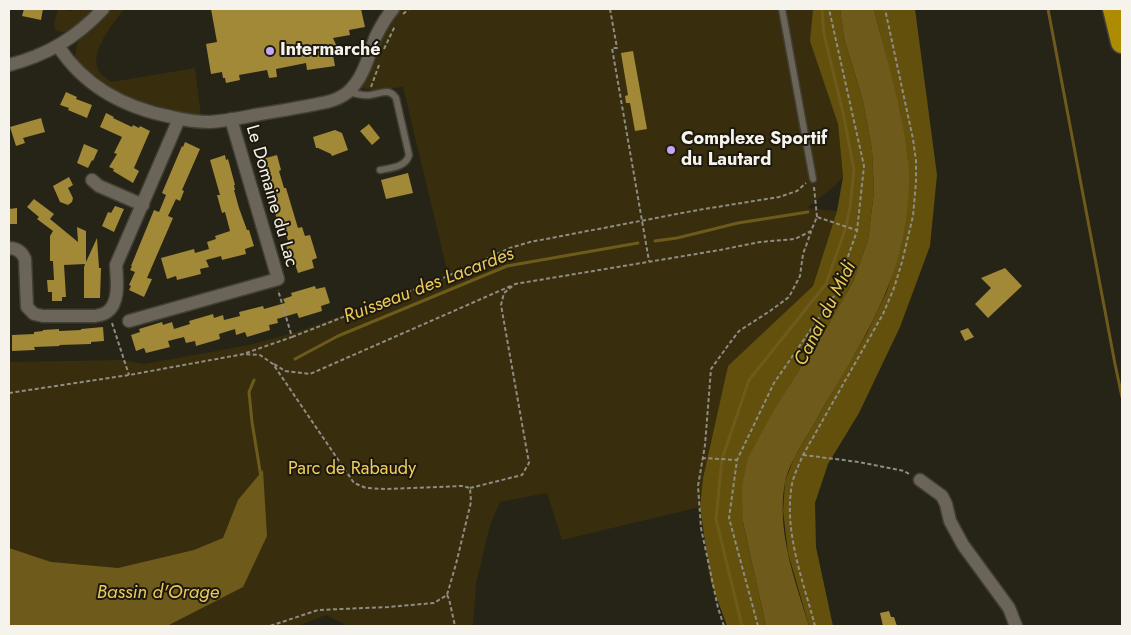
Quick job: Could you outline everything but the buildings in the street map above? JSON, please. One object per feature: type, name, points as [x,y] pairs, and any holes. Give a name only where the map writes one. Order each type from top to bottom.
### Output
[{"type":"highway","points":[[1114,9],[1122,42]]},
{"type":"street","points":[[9,65],[40,55],[58,46],[77,34],[103,9]]},
{"type":"street","points":[[58,46],[64,56],[89,82],[107,94],[145,111],[179,119],[209,122],[327,102],[342,97],[349,92],[360,76],[385,19],[398,15]]},
{"type":"street","points":[[9,248],[14,248],[23,254],[25,259],[27,306],[34,314],[43,316],[95,316],[108,312],[115,301],[116,265],[179,119]]},
{"type":"street","name":"Le Domaine du Lac","points":[[128,321],[278,279],[231,119]]},
{"type":"street","points":[[92,180],[98,186],[143,205]]},
{"type":"street","points":[[920,480],[942,496],[950,521],[963,545],[1009,608],[1016,626]]},
{"type":"lane","points":[[782,9],[813,179]]},
{"type":"lane","points":[[349,92],[368,96],[388,91],[396,98],[409,151],[408,160],[403,164],[380,170]]},
{"type":"path","points":[[384,50],[398,15],[409,9]]},
{"type":"path","points":[[610,9],[617,48],[612,48],[649,261]]},
{"type":"path","points":[[758,626],[729,518],[737,460],[774,383],[834,296],[857,231],[864,166],[829,9]]},
{"type":"path","points":[[815,626],[797,559],[790,518],[793,478],[803,455],[883,314],[897,279],[913,216],[916,182],[914,138],[886,9]]},
{"type":"path","points":[[368,96],[381,58]]},
{"type":"path","points":[[9,393],[129,375],[244,354],[441,280],[510,248],[530,242],[698,210],[779,197],[797,191],[813,179]]},
{"type":"path","points":[[724,626],[718,608],[701,528],[698,486],[706,445],[711,368],[739,332],[789,297],[800,276],[803,254],[817,217],[813,179]]},
{"type":"path","points":[[817,217],[857,231]]},
{"type":"path","points":[[244,354],[260,355],[285,371],[310,374],[515,284],[760,242],[795,239],[811,231]]},
{"type":"path","points":[[275,279],[292,337]]},
{"type":"path","points":[[273,364],[354,483],[366,488],[385,489],[462,486],[470,488],[522,475],[529,463],[501,306],[504,293],[515,284]]},
{"type":"path","points":[[108,312],[129,375]]},
{"type":"path","points":[[803,455],[859,462],[904,471],[920,480]]},
{"type":"path","points":[[702,458],[737,460]]},
{"type":"path","points":[[270,626],[318,610],[434,603],[447,595],[470,502],[470,488]]},
{"type":"path","points":[[447,595],[450,599],[455,626]]},
{"type":"green space","points":[[58,9],[71,11],[74,9],[98,9],[73,30],[61,32],[55,30],[54,24]]},
{"type":"green space","points":[[110,9],[124,9],[107,32],[98,50],[97,68],[102,75],[112,82],[195,68],[201,116],[170,112],[141,105],[103,87],[80,66],[75,57],[77,44]]},
{"type":"green space","name":"Parc de Rabaudy","points":[[400,9],[813,9],[811,41],[838,124],[843,177],[807,208],[837,211],[813,286],[728,367],[703,478],[700,507],[562,540],[547,493],[500,502],[490,525],[476,584],[473,626],[348,626],[326,615],[298,626],[9,626],[9,362],[121,360],[145,364],[249,345],[300,331],[446,277],[446,266],[403,87],[375,90],[361,88],[383,33]]},
{"type":"shaded area","points":[[813,9],[840,9],[844,38],[863,101],[872,150],[874,192],[868,240],[853,282],[821,337],[743,522],[766,626],[727,626],[711,582],[700,507],[703,478],[728,366],[813,286],[837,211],[843,177],[838,124],[810,41]]},
{"type":"shaded area","points":[[874,9],[915,9],[937,175],[930,246],[900,327],[859,413],[828,464],[815,503],[816,547],[833,626],[809,626],[788,553],[783,511],[785,481],[794,458],[867,333],[887,291],[900,249],[908,160],[900,111]]},
{"type":"water","points":[[840,9],[874,9],[906,141],[909,193],[900,250],[876,314],[866,335],[795,457],[785,482],[783,519],[788,555],[809,626],[766,626],[743,522],[742,486],[748,458],[774,410],[821,337],[853,282],[868,240],[874,192],[872,150],[863,101],[844,38]]},
{"type":"water","name":"Bassin d'Orage","points":[[263,470],[267,536],[243,587],[167,626],[9,626],[9,548],[51,562],[118,568],[194,550],[223,538],[238,500]]},
{"type":"waterway","name":"Canal du Midi","points":[[742,626],[716,519],[722,459],[749,380],[826,284],[846,227],[850,207],[854,170],[844,117],[824,34],[822,9]]},
{"type":"waterway","points":[[1048,9],[1122,397]]},
{"type":"waterway","name":"Ruisseau des Lacardes","points":[[655,241],[677,238],[738,223],[808,212]]},
{"type":"waterway","name":"Ruisseau des Lacardes","points":[[295,359],[338,336],[507,266],[638,243]]},
{"type":"waterway","name":"Ruisseau des Lacardes","points":[[254,380],[249,392],[261,477]]},
{"type":"place","name":"Intermarché","points":[[270,51]]},
{"type":"place","name":"Complexe Sportif du Lautard","points":[[671,150]]}]
